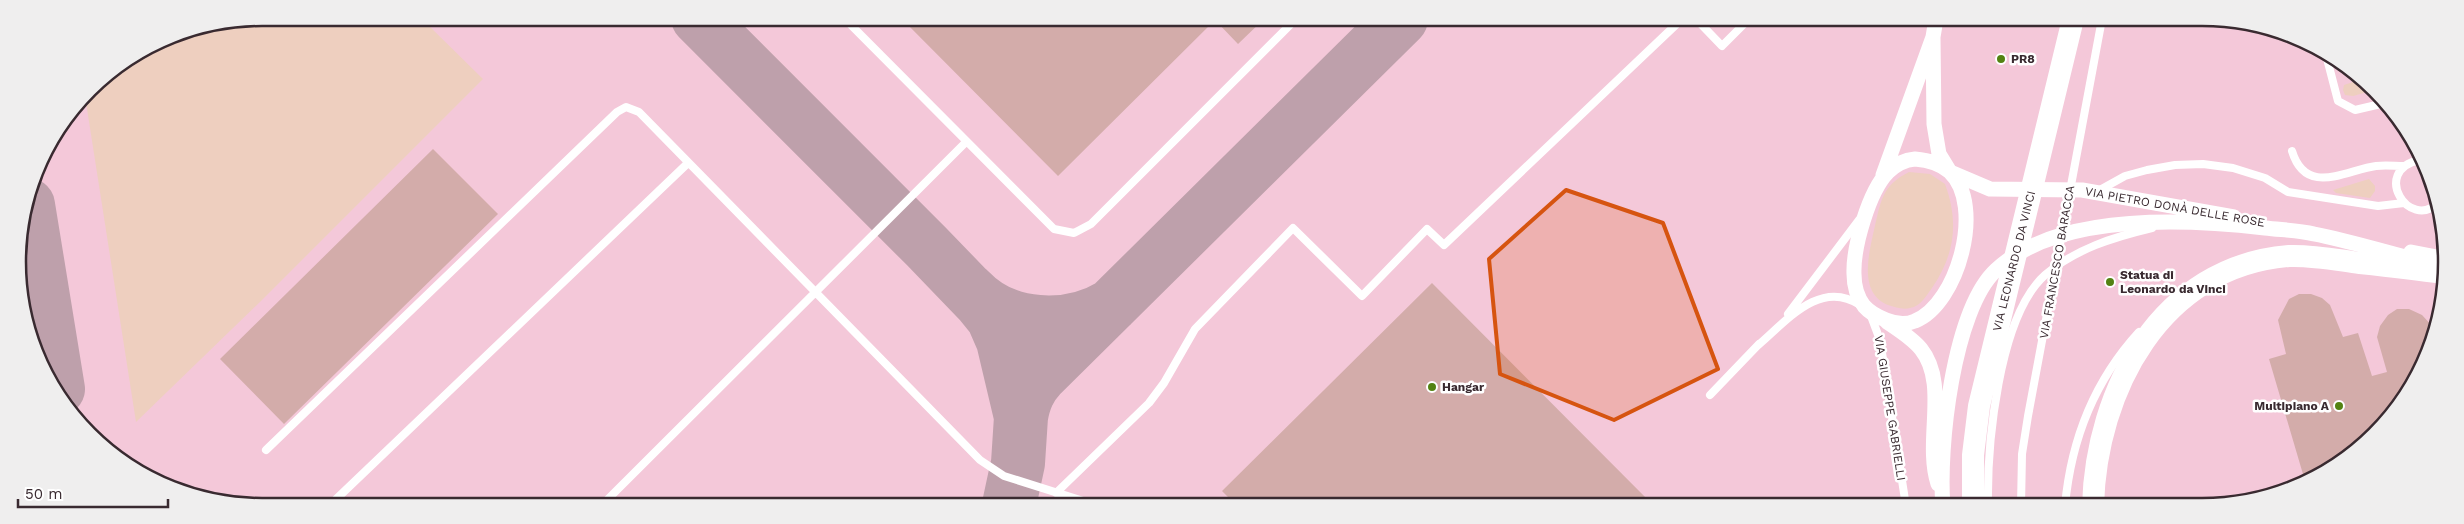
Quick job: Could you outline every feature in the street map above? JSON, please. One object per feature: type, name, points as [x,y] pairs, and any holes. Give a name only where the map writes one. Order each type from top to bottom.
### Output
[{"type":"main road","name":"VIA LEONARDO DA VINCI","points":[[1973,498],[1973,455],[1979,406],[2071,26]]},
{"type":"main road","points":[[2094,498],[2096,467],[2102,435],[2118,384],[2130,362],[2165,315],[2188,294],[2216,278],[2249,265],[2287,256],[2317,257],[2437,272]]},
{"type":"main road","points":[[2317,257],[2437,280]]},
{"type":"main road","points":[[2100,498],[2099,465],[2102,435]]},
{"type":"street","points":[[1876,315],[1896,324],[1906,324],[1927,315],[1936,306],[1954,276],[1965,235],[1966,210],[1958,182],[1939,154],[1934,124],[1933,37],[1935,26]]},
{"type":"street","points":[[1933,37],[1870,206],[1858,247],[1854,273],[1855,289],[1876,315],[1914,342],[1926,356],[1940,408]]},
{"type":"street","points":[[1880,182],[1896,165],[1915,159],[1939,164],[1950,172]]},
{"type":"street","name":"VIA PIETRO DONÀ DELLE ROSE","points":[[1950,172],[1990,189],[2055,188],[2097,192],[2438,257]]},
{"type":"street","points":[[1941,498],[1932,456],[1940,408],[1975,298],[1985,282],[2008,260],[2036,244],[2065,234],[2116,226],[2188,223],[2313,233]]},
{"type":"street","name":"VIA PIETRO DONÀ DELLE ROSE","points":[[2313,233],[2438,266]]},
{"type":"lane","points":[[852,26],[1054,229],[1074,233],[1091,224],[1289,26]]},
{"type":"lane","points":[[1056,493],[1149,403],[1164,384],[1195,329],[1293,228],[1362,296],[1427,229],[1444,245],[1675,26]]},
{"type":"lane","points":[[1703,26],[1722,46],[1742,26]]},
{"type":"lane","name":"VIA FRANCESCO BARACCA","points":[[2021,498],[2022,454],[2028,416],[2101,26]]},
{"type":"lane","points":[[2328,63],[2338,101],[2355,110],[2378,105]]},
{"type":"lane","points":[[266,450],[617,112],[626,107],[639,112],[815,294],[980,460],[1004,476],[1073,498]]},
{"type":"lane","points":[[609,498],[966,142]]},
{"type":"lane","points":[[2292,151],[2295,159],[2304,171],[2316,177],[2332,178],[2376,166],[2404,166],[2415,162]]},
{"type":"lane","points":[[336,498],[688,163]]},
{"type":"lane","points":[[2097,192],[2125,176],[2147,170],[2175,165],[2203,164],[2233,168],[2265,178],[2288,192],[2378,206],[2404,203],[2420,210],[2431,207]]},
{"type":"lane","points":[[2404,166],[2399,173],[2396,189],[2404,203]]},
{"type":"lane","points":[[1710,394],[1792,309],[1870,206]]},
{"type":"lane","points":[[1988,498],[1989,440],[1996,393],[2008,347],[2023,306],[2033,288],[2064,260],[2084,250],[2128,234],[2188,223]]},
{"type":"lane","points":[[2066,498],[2078,436],[2098,387],[2125,347],[2140,331],[2188,294]]},
{"type":"lane","points":[[1756,347],[1809,302],[1822,297],[1846,298],[1876,315]]},
{"type":"lane","name":"VIA GIUSEPPE GABRIELLI","points":[[1876,315],[1905,498]]},
{"type":"highlighted area","points":[[1566,190],[1663,223],[1718,369],[1614,420],[1500,374],[1489,259]]},
{"type":"shaded area","points":[[262,26],[429,26],[483,79],[261,301],[136,422],[86,105],[95,95],[131,66],[172,44],[201,34],[231,28]]},
{"type":"shaded area","points":[[2202,26],[2233,28],[2278,39],[2320,58],[2346,75],[2369,95],[2389,118],[2406,144],[2420,172],[2430,201],[2436,231],[2438,262],[2436,293],[2430,323],[2420,352],[2398,393],[2369,429],[2333,458],[2292,480],[2263,490],[2233,496],[2202,498],[262,498],[231,496],[201,490],[172,480],[131,458],[95,429],[66,393],[44,352],[34,323],[28,293],[26,262],[28,231],[34,201],[44,172],[66,131],[95,95],[131,66],[172,44],[201,34],[247,27]]},
{"type":"shaded area","points":[[2354,82],[2366,92],[2353,96],[2345,95],[2344,85]]},
{"type":"shaded area","points":[[1909,172],[1930,174],[1945,184],[1952,211],[1953,225],[1950,250],[1940,275],[1920,303],[1905,309],[1888,305],[1872,291],[1869,282],[1868,261],[1878,211],[1887,189],[1900,177]]},
{"type":"shaded area","points":[[2369,179],[2375,186],[2375,191],[2370,198],[2336,193],[2333,190]]},
{"type":"building","points":[[909,26],[1209,26],[1058,176]]},
{"type":"building","points":[[1221,26],[1257,26],[1238,44]]},
{"type":"building","points":[[433,149],[498,214],[284,424],[220,359]]},
{"type":"building","name":"Hangar","points":[[1432,283],[1646,498],[1229,498],[1222,491]]},
{"type":"building","name":"Multipiano A","points":[[2299,294],[2311,294],[2322,298],[2330,305],[2343,337],[2358,333],[2372,376],[2387,372],[2377,337],[2380,326],[2388,315],[2397,309],[2409,309],[2422,315],[2430,323],[2420,352],[2406,380],[2389,406],[2369,429],[2346,449],[2303,474],[2269,359],[2286,354],[2278,320],[2289,299]]},
{"type":"taxiway","points":[[706,26],[926,246],[993,318],[1003,341],[1021,417],[1018,463],[1010,498]]},
{"type":"taxiway","points":[[1021,417],[1028,394],[1041,375],[1394,26]]},
{"type":"taxiway","points":[[30,219],[56,376]]},
{"type":"taxiway","points":[[970,291],[985,304],[1001,313],[1019,319],[1038,322],[1058,322],[1077,319],[1112,305]]},
{"type":"place","name":"PR8","points":[[2001,59]]},
{"type":"place","name":"Statua di Leonardo da Vinci","points":[[2110,282]]},
{"type":"place","name":"Hangar","points":[[1432,387]]},
{"type":"place","name":"Multipiano A","points":[[2339,406]]}]
